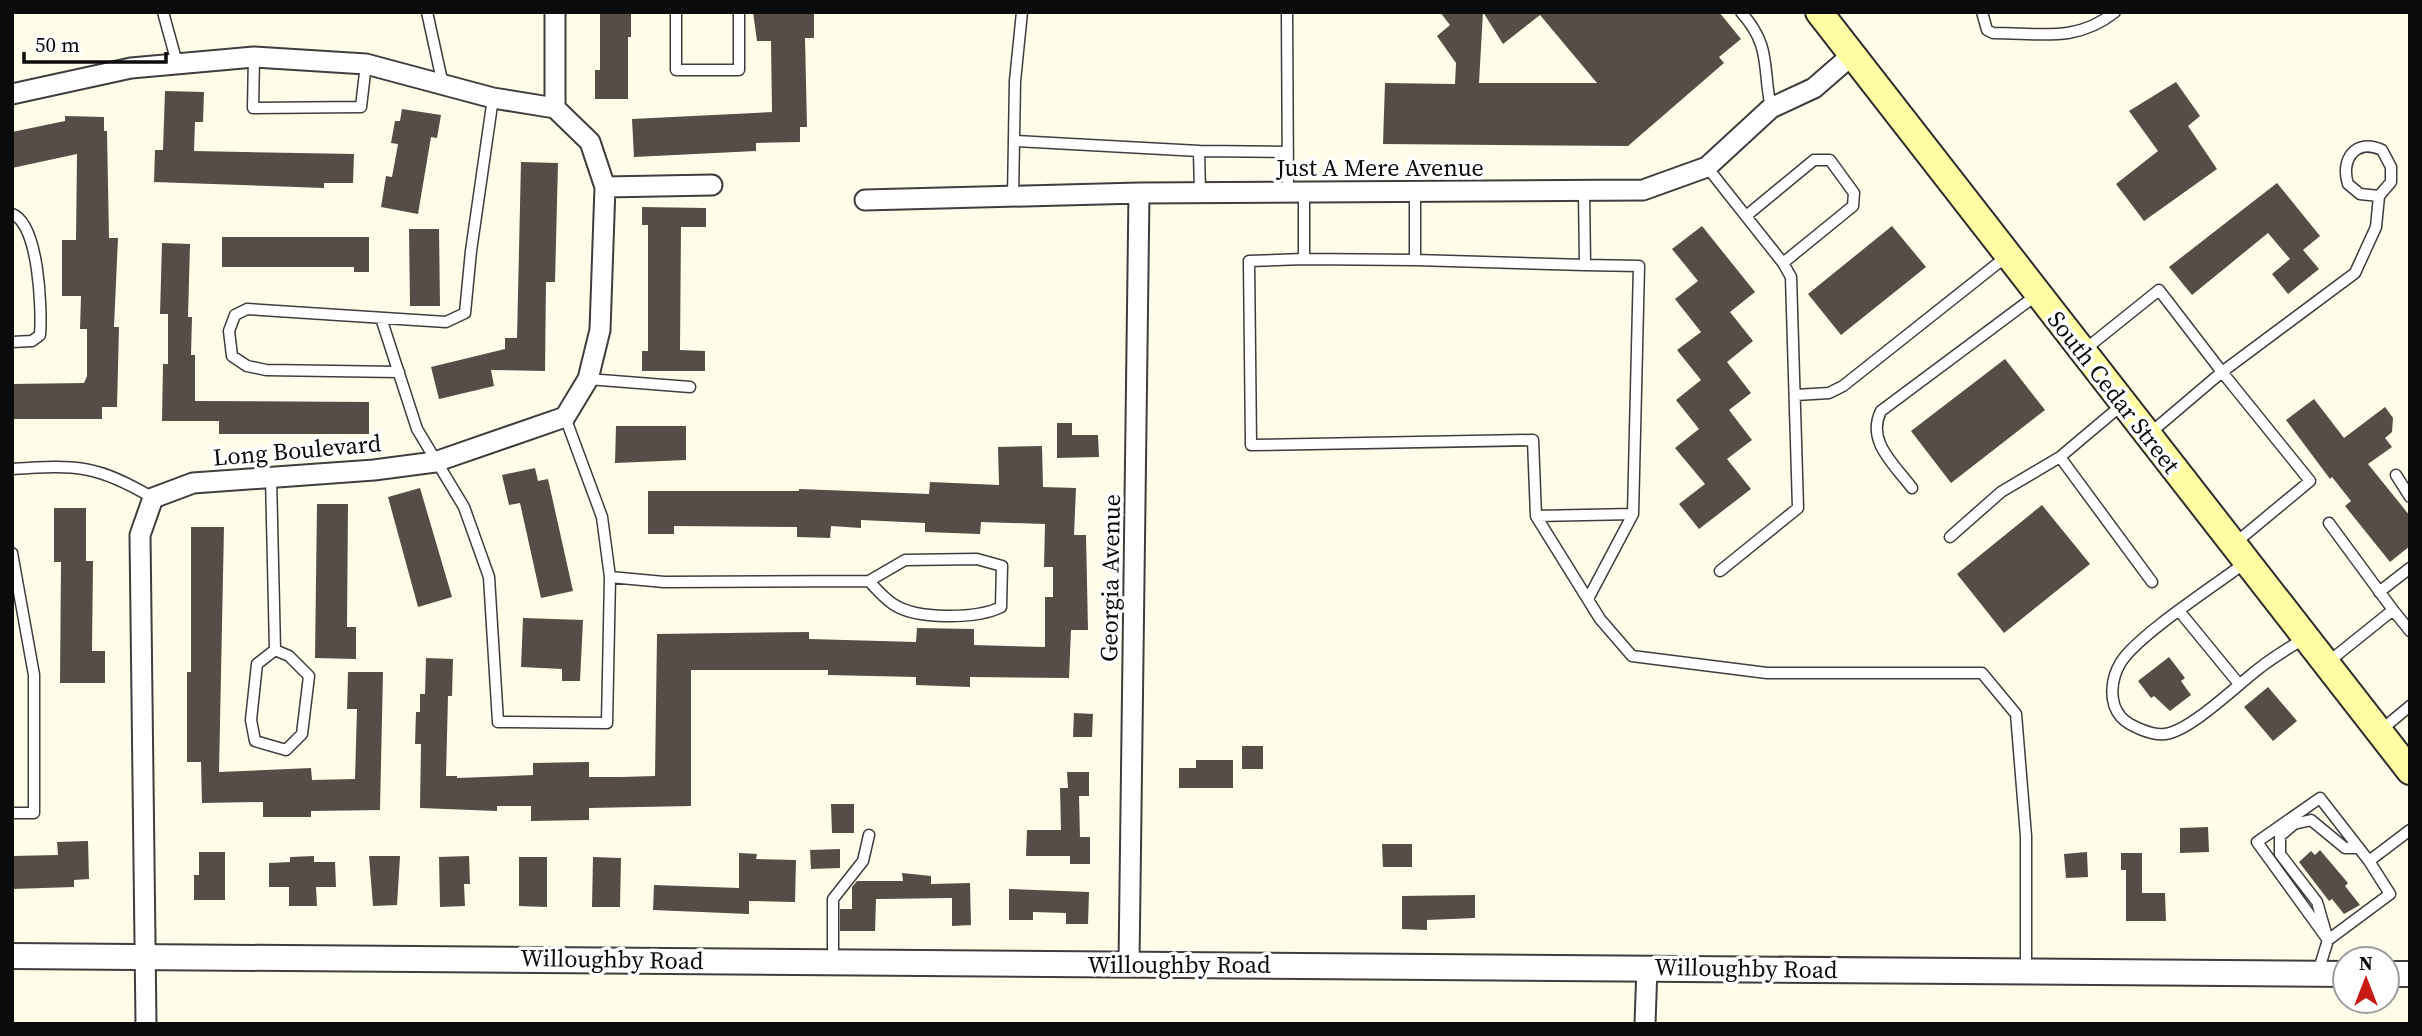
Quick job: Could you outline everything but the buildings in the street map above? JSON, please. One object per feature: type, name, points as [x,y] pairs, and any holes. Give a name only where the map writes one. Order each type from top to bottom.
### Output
[{"type":"main road","name":"South Cedar Street","points":[[1819,12],[2410,771]]},
{"type":"street","points":[[555,12],[555,108]]},
{"type":"street","name":"Just A Mere Avenue","points":[[865,200],[1199,192],[1643,190],[1707,167],[1771,108],[1814,88],[1852,55]]},
{"type":"street","points":[[12,94],[131,68],[254,57],[366,64],[493,98],[555,108],[590,142],[605,187],[600,330],[588,379],[565,418]]},
{"type":"street","points":[[605,187],[712,185]]},
{"type":"street","name":"Georgia Avenue","points":[[1129,964],[1139,193]]},
{"type":"street","name":"Long Boulevard","points":[[153,498],[192,483],[374,470],[435,462],[565,418]]},
{"type":"street","points":[[146,1024],[141,535],[153,498]]},
{"type":"street","name":"Willoughby Road","points":[[12,956],[2331,973]]},
{"type":"street","points":[[1645,1024],[1647,967]]},
{"type":"lane","points":[[163,12],[177,64]]},
{"type":"lane","points":[[427,12],[443,85]]},
{"type":"lane","points":[[676,12],[676,70],[739,70],[739,12]]},
{"type":"lane","points":[[1013,198],[1015,81],[1022,12]]},
{"type":"lane","points":[[1287,12],[1288,152],[1304,260]]},
{"type":"lane","points":[[1741,12],[1757,30],[1765,52],[1766,85],[1771,108]]},
{"type":"lane","points":[[1982,12],[1987,30],[1993,33],[2078,33],[2100,24],[2115,12]]},
{"type":"lane","points":[[254,57],[253,108],[362,107],[366,64]]},
{"type":"lane","points":[[398,372],[266,370],[247,366],[232,356],[229,331],[235,315],[247,309],[446,321],[465,313],[493,98]]},
{"type":"lane","points":[[1014,141],[1199,151],[1288,152]]},
{"type":"lane","points":[[2148,435],[2222,372],[2355,273],[2376,227],[2379,196],[2391,182],[2388,158],[2374,146],[2357,148],[2347,157],[2344,167],[2348,184],[2360,194],[2379,196]]},
{"type":"lane","points":[[1199,151],[1199,192]]},
{"type":"lane","points":[[1746,216],[1814,160],[1830,160],[1854,193],[1853,206],[1783,263]]},
{"type":"lane","points":[[1707,167],[1783,263],[1793,289],[1798,508],[1720,571]]},
{"type":"lane","points":[[1584,190],[1585,265]]},
{"type":"lane","points":[[1415,191],[1415,260]]},
{"type":"lane","points":[[12,214],[22,219],[27,230],[41,298],[40,335],[32,341],[12,342]]},
{"type":"lane","points":[[1796,395],[1829,393],[1843,386],[2007,255]]},
{"type":"lane","points":[[1588,599],[1633,514],[1639,266],[1415,260],[1249,261],[1251,445],[1533,440],[1536,516],[1600,620],[1632,656],[1767,673],[1982,673],[2016,714],[2026,836],[2026,971]]},
{"type":"lane","points":[[2083,352],[2159,290],[2310,481],[2180,612],[2119,664],[2111,689],[2114,705],[2122,719],[2144,730],[2164,735],[2184,727],[2306,637]]},
{"type":"lane","points":[[1912,488],[1876,439],[1874,425],[1881,411],[2038,294]]},
{"type":"lane","points":[[381,318],[417,429],[464,506],[489,577],[498,722],[607,723],[610,577],[602,517],[565,418]]},
{"type":"lane","points":[[588,379],[690,387]]},
{"type":"lane","points":[[1950,537],[2001,492],[2060,457],[2123,403]]},
{"type":"lane","points":[[2060,457],[2152,582]]},
{"type":"lane","points":[[12,469],[71,465],[117,477],[153,498]]},
{"type":"lane","points":[[2396,475],[2410,497]]},
{"type":"lane","points":[[271,477],[275,650]]},
{"type":"lane","points":[[1536,516],[1633,514]]},
{"type":"lane","points":[[2329,523],[2410,631]]},
{"type":"lane","points":[[12,553],[34,675],[34,813],[12,813]]},
{"type":"lane","points":[[610,577],[664,582],[869,581],[905,560],[977,559],[1002,566],[1001,607],[986,615],[924,615],[894,605],[869,581]]},
{"type":"lane","points":[[2379,592],[2410,568]]},
{"type":"lane","points":[[2326,664],[2393,610]]},
{"type":"lane","points":[[2180,612],[2239,684]]},
{"type":"lane","points":[[275,650],[289,656],[309,676],[302,734],[286,750],[255,741],[251,720],[257,664],[275,650]]},
{"type":"lane","points":[[2379,732],[2410,706]]},
{"type":"lane","points":[[2320,799],[2369,861],[2390,894],[2328,940],[2257,842],[2320,799]]},
{"type":"lane","points":[[2318,973],[2328,940],[2317,902],[2280,854],[2280,836],[2294,824],[2311,820],[2345,848],[2359,848]]},
{"type":"lane","points":[[2369,861],[2410,830]]},
{"type":"lane","points":[[833,961],[833,899],[863,861],[870,835]]}]
